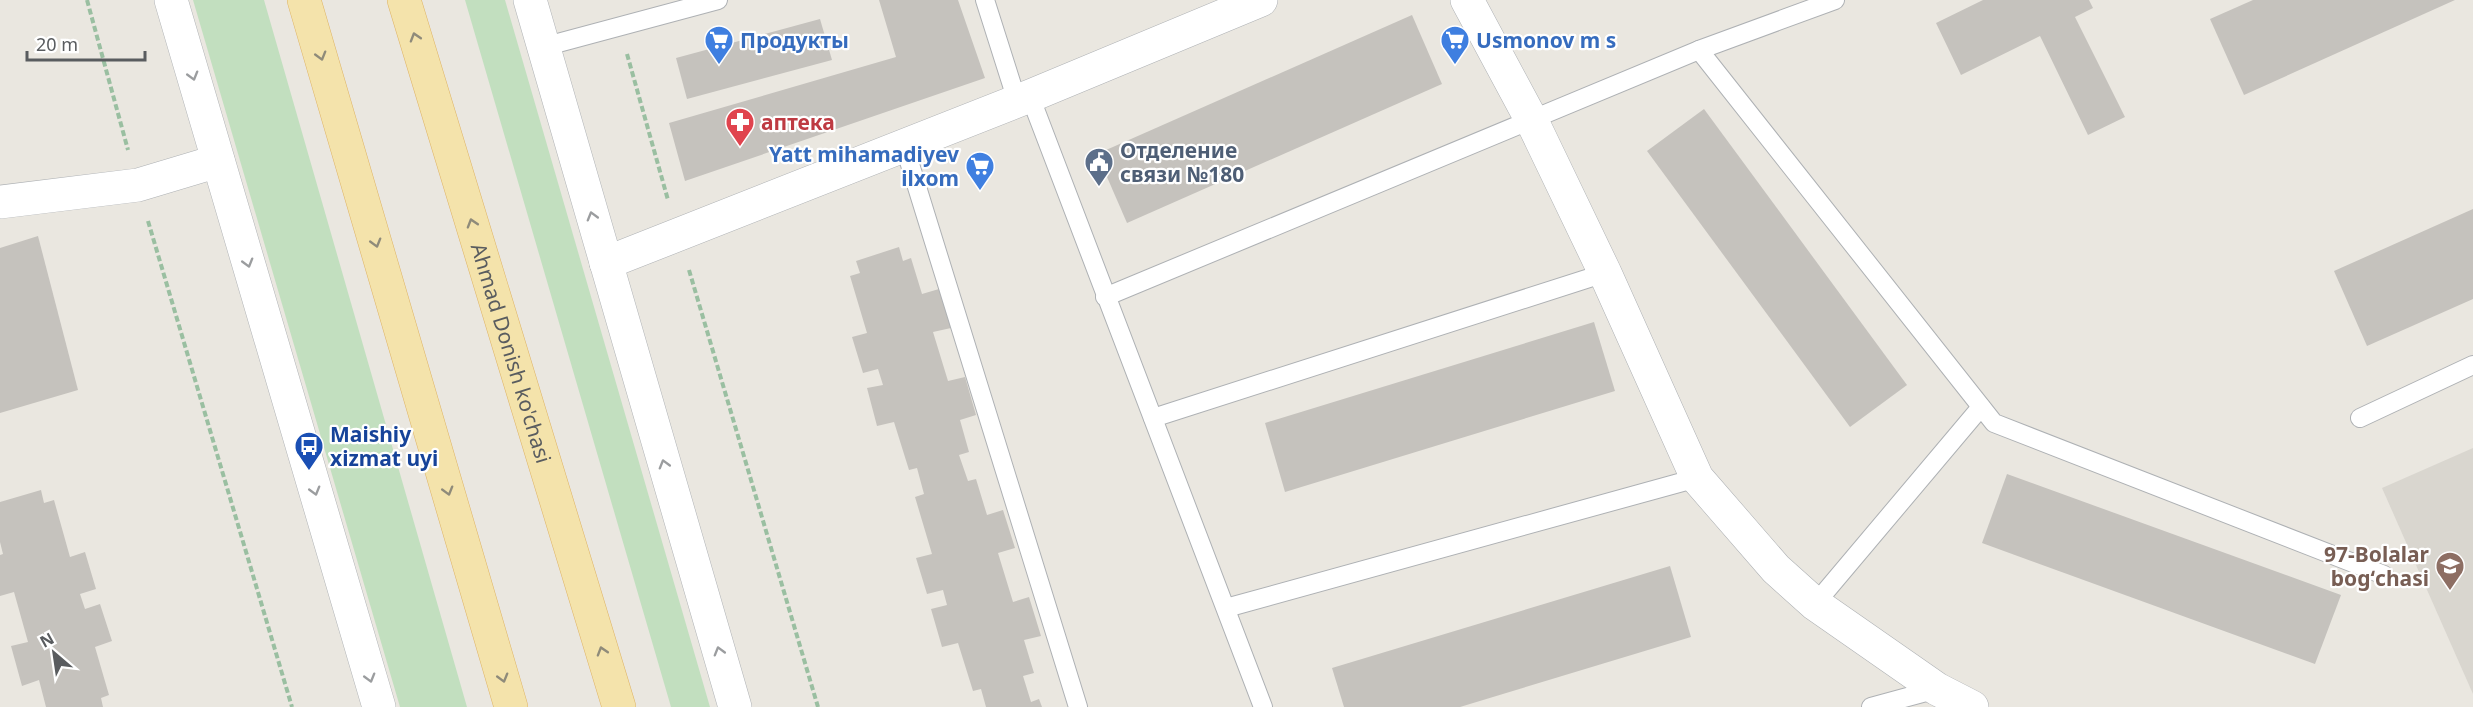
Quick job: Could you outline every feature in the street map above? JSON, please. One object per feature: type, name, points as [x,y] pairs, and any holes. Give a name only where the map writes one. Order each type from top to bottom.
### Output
[{"type":"main road","points":[[304,0],[511,707]]},
{"type":"main road","name":"Ahmad Donish ko'chasi","points":[[404,0],[619,707]]},
{"type":"street","points":[[171,0],[379,707]]},
{"type":"street","points":[[530,0],[735,707]]},
{"type":"street","points":[[606,263],[1024,98],[1261,0]]},
{"type":"street","points":[[1467,0],[1532,121],[1605,273],[1697,478],[1776,569],[1815,604],[1937,689],[1972,707]]},
{"type":"street","points":[[0,202],[138,185],[218,161]]},
{"type":"lane","points":[[543,47],[718,0]]},
{"type":"lane","points":[[985,0],[1154,418],[1263,707]]},
{"type":"lane","points":[[1105,297],[1699,50],[1835,0]]},
{"type":"lane","points":[[1699,50],[1994,423],[2384,575]]},
{"type":"lane","points":[[904,145],[1078,707]]},
{"type":"lane","points":[[1154,418],[1605,273]]},
{"type":"lane","points":[[2360,418],[2473,365]]},
{"type":"lane","points":[[1815,604],[1981,407]]},
{"type":"lane","points":[[1226,608],[1697,478]]},
{"type":"lane","points":[[1871,707],[1937,689]]},
{"type":"path","points":[[87,0],[138,185],[292,707]]},
{"type":"path","points":[[619,26],[678,235],[818,707]]},
{"type":"shaded area","name":"97-Bolalar bogʻchasi","points":[[2473,448],[2473,694],[2382,488]]},
{"type":"green space","points":[[193,0],[264,0],[467,707],[400,707]]},
{"type":"green space","points":[[465,0],[505,0],[710,707],[671,707]]},
{"type":"building","points":[[879,0],[958,0],[985,78],[685,181],[669,123],[896,57]]},
{"type":"building","points":[[1983,0],[2089,0],[2093,8],[2075,17],[2125,117],[2088,135],[2040,36],[1961,75],[1936,23]]},
{"type":"building","points":[[2253,0],[2455,0],[2244,95],[2210,19]]},
{"type":"building","points":[[1412,15],[1442,84],[1127,223],[1097,154]]},
{"type":"building","points":[[820,19],[832,60],[687,99],[676,58]]},
{"type":"building","points":[[1704,109],[1907,385],[1850,427],[1647,151]]},
{"type":"building","points":[[2473,209],[2473,299],[2367,346],[2334,271]]},
{"type":"building","points":[[38,236],[78,390],[0,413],[0,248]]},
{"type":"building","points":[[899,247],[903,261],[911,258],[922,294],[939,289],[951,328],[933,332],[948,381],[965,377],[976,415],[960,420],[969,452],[959,455],[968,481],[976,479],[987,515],[1003,510],[1015,548],[998,553],[1013,602],[1029,597],[1041,636],[1024,640],[1034,673],[1023,676],[1031,702],[1039,699],[1042,707],[986,707],[981,689],[973,691],[958,643],[942,647],[931,609],[947,605],[943,590],[927,594],[916,558],[932,554],[915,497],[924,494],[917,468],[909,470],[894,422],[877,426],[867,388],[883,385],[878,369],[863,373],[852,337],[867,333],[850,276],[860,273],[856,261]]},
{"type":"building","points":[[1594,322],[1615,391],[1285,492],[1265,423]]},
{"type":"building","points":[[2007,474],[2341,595],[2315,664],[1982,543]]},
{"type":"building","points":[[41,490],[44,503],[54,500],[70,557],[85,552],[96,589],[80,594],[85,609],[100,604],[112,641],[95,647],[109,695],[101,698],[103,707],[46,707],[39,680],[22,686],[11,646],[28,642],[14,592],[0,596],[0,555],[3,554],[0,542],[0,502]]},
{"type":"building","points":[[1670,566],[1691,637],[1460,707],[1344,707],[1332,668]]},
{"type":"place","name":"Продукты","points":[[719,66]]},
{"type":"place","name":"Usmonov m s","points":[[1455,66]]},
{"type":"place","name":"аптека","points":[[740,148]]},
{"type":"place","name":"Отделение связи №180","points":[[1099,188]]},
{"type":"place","name":"Yatt mihamadiyev ilxom","points":[[980,192]]},
{"type":"place","name":"Maishiy xizmat uyi","points":[[309,472]]},
{"type":"place","name":"97-Bolalar bogʻchasi","points":[[2450,592]]}]
